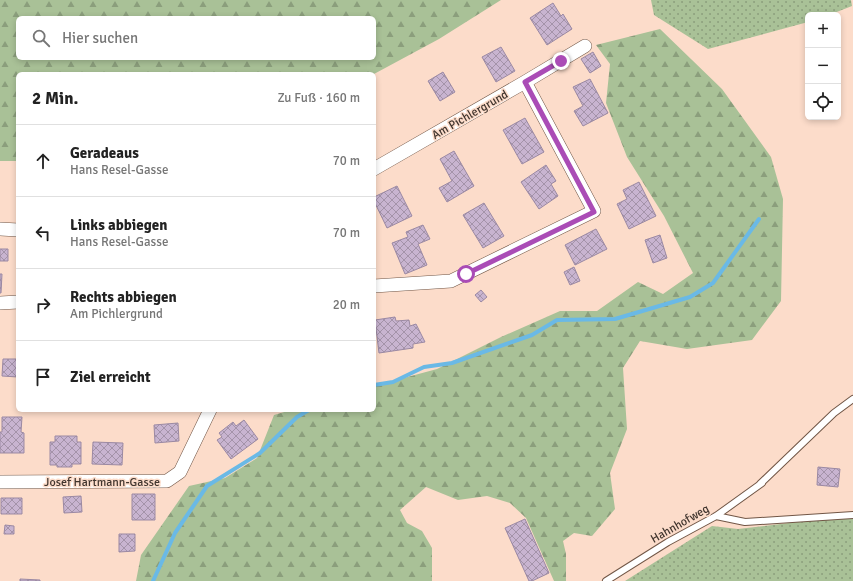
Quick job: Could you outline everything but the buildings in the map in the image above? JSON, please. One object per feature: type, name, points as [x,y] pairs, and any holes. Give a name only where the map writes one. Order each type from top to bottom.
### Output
[{"type":"street","name":"Am Pichlergrund","points":[[376,168],[585,46]]},
{"type":"street","points":[[376,286],[451,281],[594,212],[525,82]]},
{"type":"street","points":[[0,229],[16,230]]},
{"type":"street","points":[[0,303],[16,302]]},
{"type":"street","name":"Josef Hartmann-Gasse","points":[[0,482],[167,482],[180,472],[209,412]]},
{"type":"lane","points":[[716,516],[762,482],[834,413],[853,399]]},
{"type":"lane","name":"Hahnhofweg","points":[[606,581],[668,542],[716,516],[762,483]]},
{"type":"lane","points":[[716,516],[746,522],[853,515]]},
{"type":"green space","points":[[0,0],[501,0],[439,39],[376,73],[16,72],[16,161],[0,161]]},
{"type":"green space","points":[[651,0],[851,0],[852,6],[837,12],[805,12],[805,23],[708,49],[654,15]]},
{"type":"green space","points":[[660,29],[722,89],[771,157],[783,199],[781,301],[752,340],[687,349],[640,341],[623,368],[627,429],[610,473],[615,509],[592,536],[574,533],[563,541],[566,554],[566,581],[554,581],[526,518],[510,503],[487,496],[458,500],[426,487],[400,510],[407,523],[422,531],[432,548],[432,581],[136,581],[141,555],[189,486],[225,478],[257,458],[274,415],[284,412],[376,412],[376,385],[437,369],[501,337],[560,311],[597,311],[638,282],[663,294],[693,273],[664,216],[627,157],[606,103],[610,64],[596,45]]},
{"type":"green space","points":[[853,518],[853,581],[625,581],[712,526],[738,529],[805,521]]},
{"type":"waterway","points":[[376,385],[393,382],[424,367],[452,363],[532,335],[557,320],[615,319],[690,297],[713,283],[759,219]]},
{"type":"waterway","points":[[153,581],[175,533],[207,486],[260,453],[297,417],[306,412]]},
{"type":"route","points":[[466,274],[594,212],[525,82],[561,61]]}]
